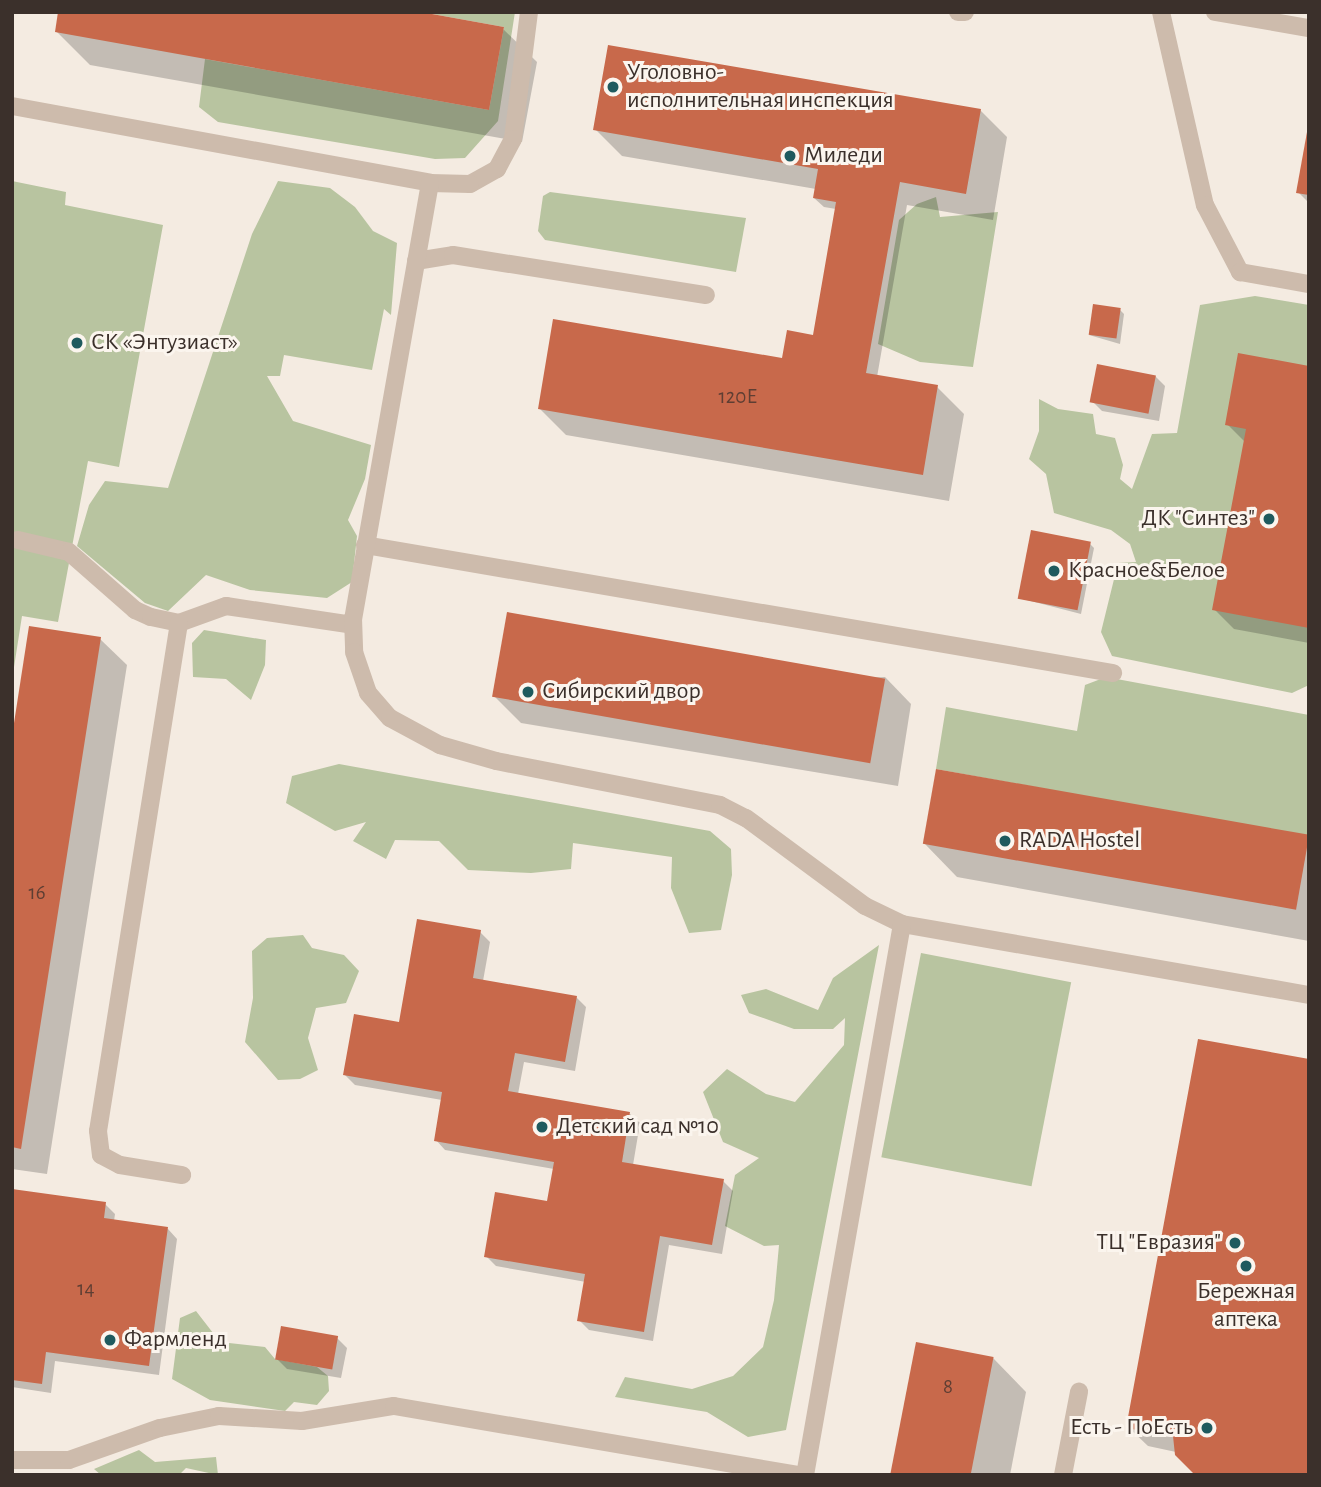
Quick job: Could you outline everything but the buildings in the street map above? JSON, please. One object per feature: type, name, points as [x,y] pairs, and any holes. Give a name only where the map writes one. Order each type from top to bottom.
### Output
[{"type":"street","points":[[12,106],[430,183],[470,184],[497,169],[513,139],[529,12]]},
{"type":"street","points":[[958,12],[965,12]]},
{"type":"street","points":[[1161,12],[1205,205],[1240,272],[1309,284]]},
{"type":"street","points":[[1215,12],[1309,28]]},
{"type":"street","points":[[430,183],[353,625],[354,652],[368,693],[390,718],[440,745],[496,761],[720,805],[746,818],[866,906],[902,924],[1309,995]]},
{"type":"street","points":[[416,261],[453,255],[706,295]]},
{"type":"street","points":[[18,540],[69,552],[135,610],[178,623],[226,606],[353,625]]},
{"type":"street","points":[[365,545],[1113,673]]},
{"type":"street","points":[[178,623],[98,1131],[101,1155],[120,1165],[182,1175]]},
{"type":"street","points":[[805,1475],[902,924]]},
{"type":"street","points":[[1063,1475],[1079,1392]]},
{"type":"street","points":[[12,1460],[69,1460],[160,1428],[219,1416],[302,1421],[394,1406],[796,1475]]},
{"type":"green space","points":[[421,12],[515,12],[498,121],[465,158],[435,159],[218,122],[199,107],[205,59],[489,110],[504,27]]},
{"type":"green space","name":"СК «Энтузиаст»","points":[[12,181],[66,192],[65,205],[163,225],[119,467],[88,461],[58,622],[22,616],[12,680]]},
{"type":"green space","points":[[278,181],[330,188],[355,207],[373,231],[397,243],[391,315],[384,309],[372,370],[284,355],[280,376],[267,376],[293,421],[371,445],[365,479],[348,520],[357,536],[352,582],[327,598],[250,590],[206,575],[168,611],[145,603],[77,546],[89,505],[105,481],[168,488],[252,234]]},
{"type":"green space","points":[[550,192],[746,218],[736,272],[545,240],[538,231],[543,196]]},
{"type":"green space","points":[[936,197],[940,217],[998,212],[973,367],[920,362],[878,344],[899,220],[917,204]]},
{"type":"green space","points":[[1255,296],[1309,305],[1309,685],[1292,693],[1112,656],[1101,632],[1118,563],[1136,562],[1130,544],[1111,530],[1054,513],[1046,474],[1029,459],[1039,431],[1039,399],[1058,409],[1093,414],[1096,434],[1115,438],[1123,465],[1120,479],[1132,489],[1152,434],[1177,433],[1200,305]]},
{"type":"green space","points":[[204,630],[266,640],[265,665],[251,700],[226,679],[193,677],[192,643]]},
{"type":"green space","points":[[1106,677],[1309,715],[1309,837],[936,769],[946,707],[1077,731],[1085,685]]},
{"type":"green space","points":[[339,764],[710,831],[731,849],[732,875],[721,930],[689,933],[671,888],[672,857],[573,843],[571,869],[531,873],[468,870],[439,841],[395,840],[386,859],[353,841],[366,822],[335,831],[286,803],[292,776]]},
{"type":"green space","points":[[303,935],[312,948],[344,955],[359,971],[346,1003],[316,1008],[308,1038],[318,1070],[300,1079],[278,1080],[245,1042],[253,998],[252,951],[267,938]]},
{"type":"green space","points":[[879,945],[786,1430],[748,1437],[707,1412],[615,1397],[625,1377],[692,1389],[733,1376],[763,1347],[774,1300],[779,1245],[764,1246],[725,1226],[735,1175],[759,1158],[723,1142],[703,1092],[727,1069],[766,1094],[795,1102],[844,1045],[845,1018],[833,1029],[794,1029],[749,1013],[741,995],[766,989],[818,1010],[833,978]]},
{"type":"green space","points":[[921,953],[1071,982],[1032,1186],[881,1157]]},
{"type":"green space","points":[[196,1311],[220,1342],[265,1347],[275,1359],[317,1367],[328,1376],[329,1391],[317,1405],[294,1402],[285,1411],[210,1400],[172,1379],[180,1318]]},
{"type":"green space","points":[[139,1450],[155,1462],[216,1457],[218,1475],[186,1468],[179,1475],[101,1475],[94,1469]]},
{"type":"place","name":"Уголовно- исполнительная инспекция","points":[[613,87]]},
{"type":"place","name":"Миледи","points":[[790,156]]},
{"type":"place","name":"СК «Энтузиаст»","points":[[77,343]]},
{"type":"place","name":"ДК \"Синтез\"","points":[[1269,519]]},
{"type":"place","name":"Красное&Белое","points":[[1054,571]]},
{"type":"place","name":"Сибирский двор","points":[[528,692]]},
{"type":"place","name":"RADA Hostel","points":[[1005,841]]},
{"type":"place","name":"Детский сад №10","points":[[542,1127]]},
{"type":"place","name":"ТЦ \"Евразия\"","points":[[1235,1243]]},
{"type":"place","name":"Бережная аптека","points":[[1246,1266]]},
{"type":"place","name":"Фармленд","points":[[110,1340]]},
{"type":"place","name":"Есть - ПоЕсть","points":[[1207,1428]]}]
